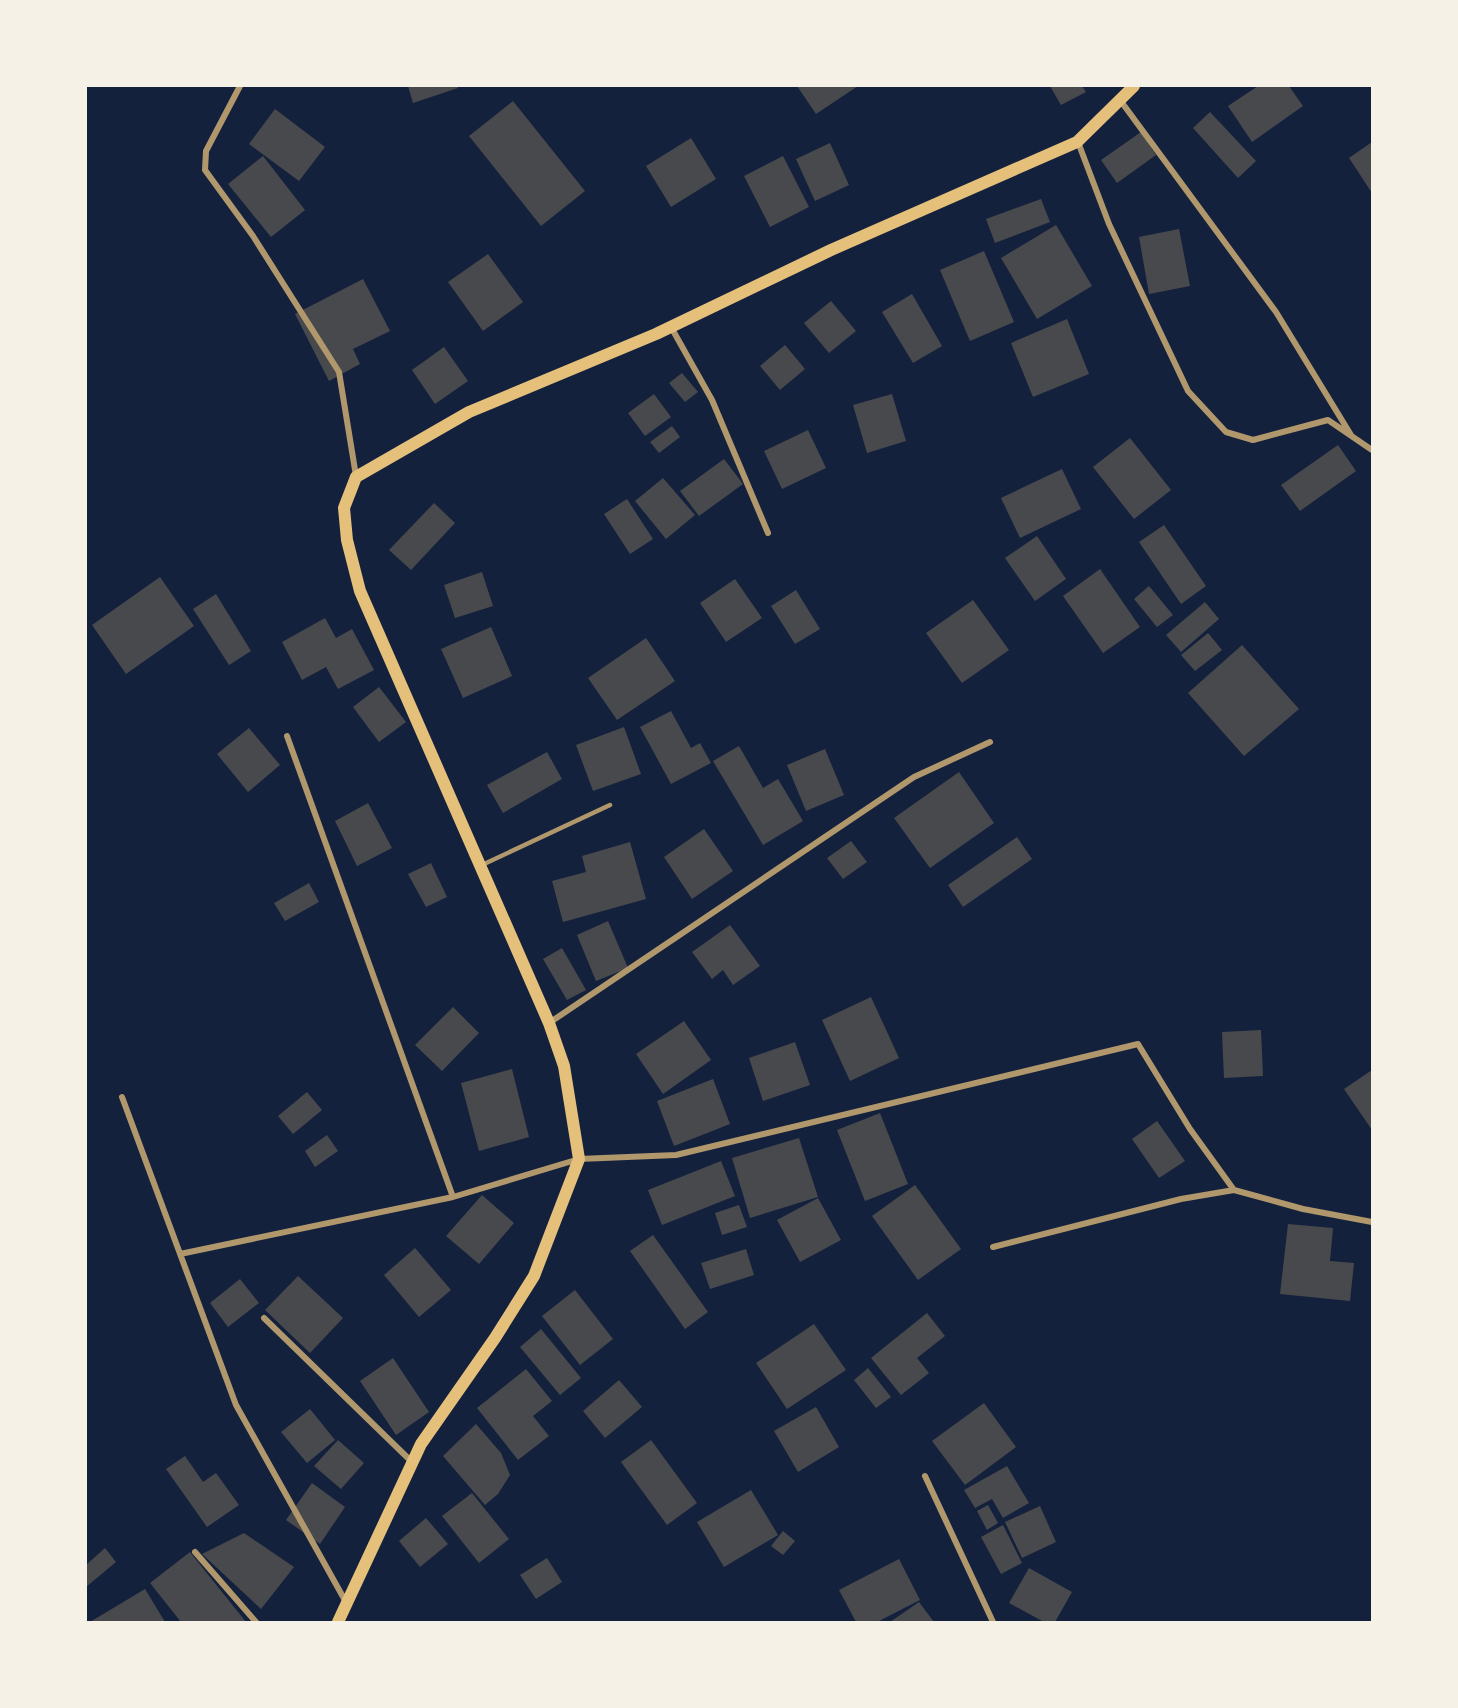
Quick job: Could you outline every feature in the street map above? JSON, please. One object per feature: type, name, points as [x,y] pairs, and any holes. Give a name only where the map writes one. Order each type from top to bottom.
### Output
[{"type":"main road","points":[[338,1623],[421,1444],[495,1338],[534,1276],[579,1159],[564,1066],[549,1023],[360,591],[346,540],[344,508],[356,477],[469,412],[670,327],[831,250],[1077,142],[1134,86]]},
{"type":"street","points":[[240,86],[204,157],[205,170],[253,236],[339,372],[356,477]]},
{"type":"street","points":[[1120,100],[1276,312],[1352,436]]},
{"type":"street","points":[[1077,142],[1109,224],[1188,391],[1226,432],[1253,440],[1328,420],[1372,450]]},
{"type":"street","points":[[670,327],[712,400],[768,533]]},
{"type":"street","points":[[287,736],[453,1197]]},
{"type":"street","points":[[549,1023],[914,777],[990,742]]},
{"type":"street","points":[[180,1254],[453,1197],[579,1159],[676,1155],[1138,1044],[1190,1129],[1234,1190]]},
{"type":"street","points":[[122,1097],[236,1405],[347,1605]]},
{"type":"street","points":[[993,1247],[1181,1199],[1234,1190],[1303,1209],[1372,1222]]},
{"type":"street","points":[[264,1318],[412,1462]]},
{"type":"street","points":[[925,1476],[993,1623]]},
{"type":"street","points":[[195,1552],[256,1623]]},
{"type":"lane","points":[[479,866],[610,805]]},
{"type":"building","points":[[408,86],[457,86],[458,88],[413,103]]},
{"type":"building","points":[[797,86],[858,86],[816,114]]},
{"type":"building","points":[[1050,86],[1082,86],[1086,92],[1061,105]]},
{"type":"building","points":[[1258,86],[1289,86],[1303,106],[1252,142],[1228,106]]},
{"type":"building","points":[[513,101],[585,191],[541,226],[469,136]]},
{"type":"building","points":[[275,109],[325,147],[299,181],[249,144]]},
{"type":"building","points":[[1210,112],[1256,161],[1238,178],[1193,128]]},
{"type":"building","points":[[1141,132],[1156,155],[1117,183],[1101,160]]},
{"type":"building","points":[[691,138],[716,179],[671,207],[646,166]]},
{"type":"building","points":[[1372,142],[1372,193],[1349,158]]},
{"type":"building","points":[[830,143],[849,185],[815,201],[796,159]]},
{"type":"building","points":[[263,156],[305,210],[271,237],[228,184]]},
{"type":"building","points":[[783,156],[809,207],[770,227],[744,176]]},
{"type":"building","points":[[1041,199],[1050,222],[995,243],[986,219]]},
{"type":"building","points":[[1056,225],[1092,286],[1037,319],[1001,258]]},
{"type":"building","points":[[1179,229],[1190,286],[1149,294],[1139,237]]},
{"type":"building","points":[[984,251],[1014,322],[970,341],[940,270]]},
{"type":"building","points":[[488,254],[523,302],[483,331],[448,282]]},
{"type":"building","points":[[363,279],[390,331],[353,349],[360,364],[329,381],[295,314]]},
{"type":"building","points":[[912,294],[942,346],[913,363],[882,312]]},
{"type":"building","points":[[831,301],[856,331],[829,353],[804,323]]},
{"type":"building","points":[[1067,319],[1089,374],[1033,397],[1011,343]]},
{"type":"building","points":[[785,345],[805,369],[780,390],[760,366]]},
{"type":"building","points":[[444,347],[468,381],[435,404],[412,370]]},
{"type":"building","points":[[682,373],[698,392],[685,402],[669,383]]},
{"type":"building","points":[[654,394],[671,417],[645,436],[628,413]]},
{"type":"building","points":[[892,394],[906,441],[867,453],[853,405]]},
{"type":"building","points":[[672,426],[680,437],[659,453],[650,442]]},
{"type":"building","points":[[808,430],[826,468],[782,489],[764,451]]},
{"type":"building","points":[[1130,438],[1171,490],[1134,519],[1093,467]]},
{"type":"building","points":[[1338,445],[1356,471],[1300,511],[1281,485]]},
{"type":"building","points":[[724,459],[743,484],[699,516],[680,491]]},
{"type":"building","points":[[1062,469],[1081,509],[1020,538],[1001,498]]},
{"type":"building","points":[[663,478],[695,515],[666,539],[635,501]]},
{"type":"building","points":[[627,499],[653,539],[630,554],[604,514]]},
{"type":"building","points":[[434,503],[455,523],[411,570],[389,550]]},
{"type":"building","points":[[1164,525],[1206,586],[1181,604],[1139,542]]},
{"type":"building","points":[[1037,536],[1066,579],[1035,601],[1005,558]]},
{"type":"building","points":[[1100,569],[1140,627],[1103,653],[1063,596]]},
{"type":"building","points":[[482,572],[493,606],[455,618],[444,585]]},
{"type":"building","points":[[160,577],[194,626],[126,674],[92,625]]},
{"type":"building","points":[[735,579],[762,618],[726,642],[700,603]]},
{"type":"building","points":[[1149,586],[1173,615],[1157,627],[1134,599]]},
{"type":"building","points":[[796,590],[820,629],[795,644],[771,606]]},
{"type":"building","points":[[216,594],[251,651],[229,665],[193,609]]},
{"type":"building","points":[[973,600],[1009,650],[962,683],[926,633]]},
{"type":"building","points":[[1205,602],[1219,619],[1181,652],[1166,635]]},
{"type":"building","points":[[325,618],[336,638],[352,629],[374,670],[338,689],[326,667],[302,680],[282,642]]},
{"type":"building","points":[[491,627],[512,676],[463,698],[441,649]]},
{"type":"building","points":[[1208,633],[1222,650],[1195,671],[1181,655]]},
{"type":"building","points":[[646,638],[675,681],[617,720],[588,678]]},
{"type":"building","points":[[1242,645],[1299,709],[1244,756],[1188,693]]},
{"type":"building","points":[[379,687],[406,722],[379,742],[353,707]]},
{"type":"building","points":[[671,711],[691,748],[700,743],[711,763],[671,784],[640,727]]},
{"type":"building","points":[[624,727],[641,774],[593,791],[576,745]]},
{"type":"building","points":[[249,728],[280,765],[248,792],[217,754]]},
{"type":"building","points":[[739,746],[763,788],[778,779],[803,821],[763,845],[713,761]]},
{"type":"building","points":[[825,749],[844,795],[806,811],[787,765]]},
{"type":"building","points":[[547,752],[562,779],[503,813],[487,785]]},
{"type":"building","points":[[959,772],[994,823],[930,868],[894,818]]},
{"type":"building","points":[[368,803],[392,848],[357,866],[335,821]]},
{"type":"building","points":[[704,829],[733,871],[692,899],[664,857]]},
{"type":"building","points":[[1017,837],[1032,859],[963,907],[948,885]]},
{"type":"building","points":[[851,841],[867,862],[843,879],[827,858]]},
{"type":"building","points":[[630,842],[646,899],[563,922],[552,881],[586,872],[582,856]]},
{"type":"building","points":[[431,863],[447,897],[426,907],[408,874]]},
{"type":"building","points":[[309,883],[319,902],[285,921],[274,903]]},
{"type":"building","points":[[608,921],[628,968],[596,981],[577,935]]},
{"type":"building","points":[[730,925],[760,966],[733,985],[723,970],[712,979],[692,952]]},
{"type":"building","points":[[562,948],[586,990],[567,1000],[543,959]]},
{"type":"building","points":[[871,997],[899,1058],[850,1081],[822,1020]]},
{"type":"building","points":[[453,1007],[479,1033],[442,1071],[415,1045]]},
{"type":"building","points":[[684,1021],[711,1060],[663,1094],[636,1054]]},
{"type":"building","points":[[1261,1030],[1263,1076],[1224,1078],[1222,1032]]},
{"type":"building","points":[[795,1042],[810,1085],[763,1101],[749,1058]]},
{"type":"building","points":[[512,1069],[529,1137],[479,1151],[461,1083]]},
{"type":"building","points":[[1372,1070],[1372,1130],[1344,1089]]},
{"type":"building","points":[[713,1079],[730,1124],[674,1146],[657,1101]]},
{"type":"building","points":[[307,1092],[322,1110],[293,1134],[278,1116]]},
{"type":"building","points":[[880,1113],[908,1184],[865,1201],[837,1130]]},
{"type":"building","points":[[1157,1121],[1185,1161],[1159,1178],[1132,1139]]},
{"type":"building","points":[[327,1135],[338,1151],[315,1167],[305,1151]]},
{"type":"building","points":[[799,1138],[818,1197],[750,1218],[732,1158]]},
{"type":"building","points":[[721,1161],[735,1196],[662,1225],[648,1190]]},
{"type":"building","points":[[915,1185],[961,1249],[918,1280],[872,1216]]},
{"type":"building","points":[[482,1195],[514,1223],[479,1264],[446,1236]]},
{"type":"building","points":[[818,1198],[841,1240],[800,1262],[777,1220]]},
{"type":"building","points":[[739,1205],[747,1227],[722,1235],[715,1213]]},
{"type":"building","points":[[1288,1224],[1333,1228],[1330,1261],[1354,1263],[1350,1301],[1280,1294]]},
{"type":"building","points":[[653,1235],[708,1312],[685,1329],[630,1251]]},
{"type":"building","points":[[415,1248],[451,1290],[419,1317],[384,1275]]},
{"type":"building","points":[[746,1249],[754,1275],[710,1289],[701,1263]]},
{"type":"building","points":[[298,1276],[343,1318],[310,1353],[265,1310]]},
{"type":"building","points":[[240,1279],[259,1303],[228,1327],[210,1303]]},
{"type":"building","points":[[575,1290],[613,1339],[580,1365],[542,1316]]},
{"type":"building","points":[[927,1313],[945,1336],[917,1358],[929,1373],[901,1395],[871,1358]]},
{"type":"building","points":[[814,1324],[846,1370],[787,1409],[756,1363]]},
{"type":"building","points":[[541,1329],[581,1378],[560,1395],[520,1347]]},
{"type":"building","points":[[393,1358],[429,1412],[396,1435],[360,1381]]},
{"type":"building","points":[[868,1368],[891,1397],[876,1408],[854,1380]]},
{"type":"building","points":[[526,1369],[552,1401],[533,1416],[549,1436],[518,1460],[477,1408]]},
{"type":"building","points":[[619,1380],[642,1407],[605,1438],[583,1411]]},
{"type":"building","points":[[984,1403],[1016,1447],[965,1485],[932,1441]]},
{"type":"building","points":[[816,1407],[839,1447],[798,1472],[774,1431]]},
{"type":"building","points":[[310,1409],[335,1440],[307,1463],[281,1432]]},
{"type":"building","points":[[476,1424],[501,1453],[510,1475],[498,1494],[485,1505],[443,1456]]},
{"type":"building","points":[[338,1440],[364,1463],[341,1489],[314,1466]]},
{"type":"building","points":[[651,1440],[697,1503],[667,1525],[621,1462]]},
{"type":"building","points":[[185,1456],[203,1482],[216,1473],[239,1505],[207,1527],[166,1469]]},
{"type":"building","points":[[1007,1466],[1029,1503],[1003,1518],[992,1499],[975,1508],[964,1490]]},
{"type":"building","points":[[312,1483],[345,1507],[320,1544],[286,1520]]},
{"type":"building","points":[[751,1490],[778,1535],[724,1567],[697,1522]]},
{"type":"building","points":[[472,1493],[509,1539],[479,1563],[442,1516]]},
{"type":"building","points":[[988,1505],[998,1523],[987,1530],[977,1511]]},
{"type":"building","points":[[1040,1506],[1056,1542],[1022,1558],[1005,1522]]},
{"type":"building","points":[[426,1518],[448,1544],[420,1567],[399,1541]]},
{"type":"building","points":[[1003,1525],[1022,1563],[1001,1574],[981,1537]]},
{"type":"building","points":[[783,1531],[795,1541],[783,1555],[771,1546]]},
{"type":"building","points":[[244,1533],[294,1567],[261,1609],[202,1554]]},
{"type":"building","points":[[105,1548],[116,1562],[86,1587],[86,1565]]},
{"type":"building","points":[[190,1552],[246,1622],[181,1622],[150,1583]]},
{"type":"building","points":[[547,1558],[562,1582],[536,1599],[520,1575]]},
{"type":"building","points":[[899,1559],[920,1600],[877,1622],[856,1622],[839,1590]]},
{"type":"building","points":[[1029,1568],[1072,1592],[1055,1622],[1044,1622],[1009,1603]]},
{"type":"building","points":[[145,1589],[165,1622],[90,1622]]},
{"type":"building","points":[[919,1602],[934,1622],[890,1622]]}]
